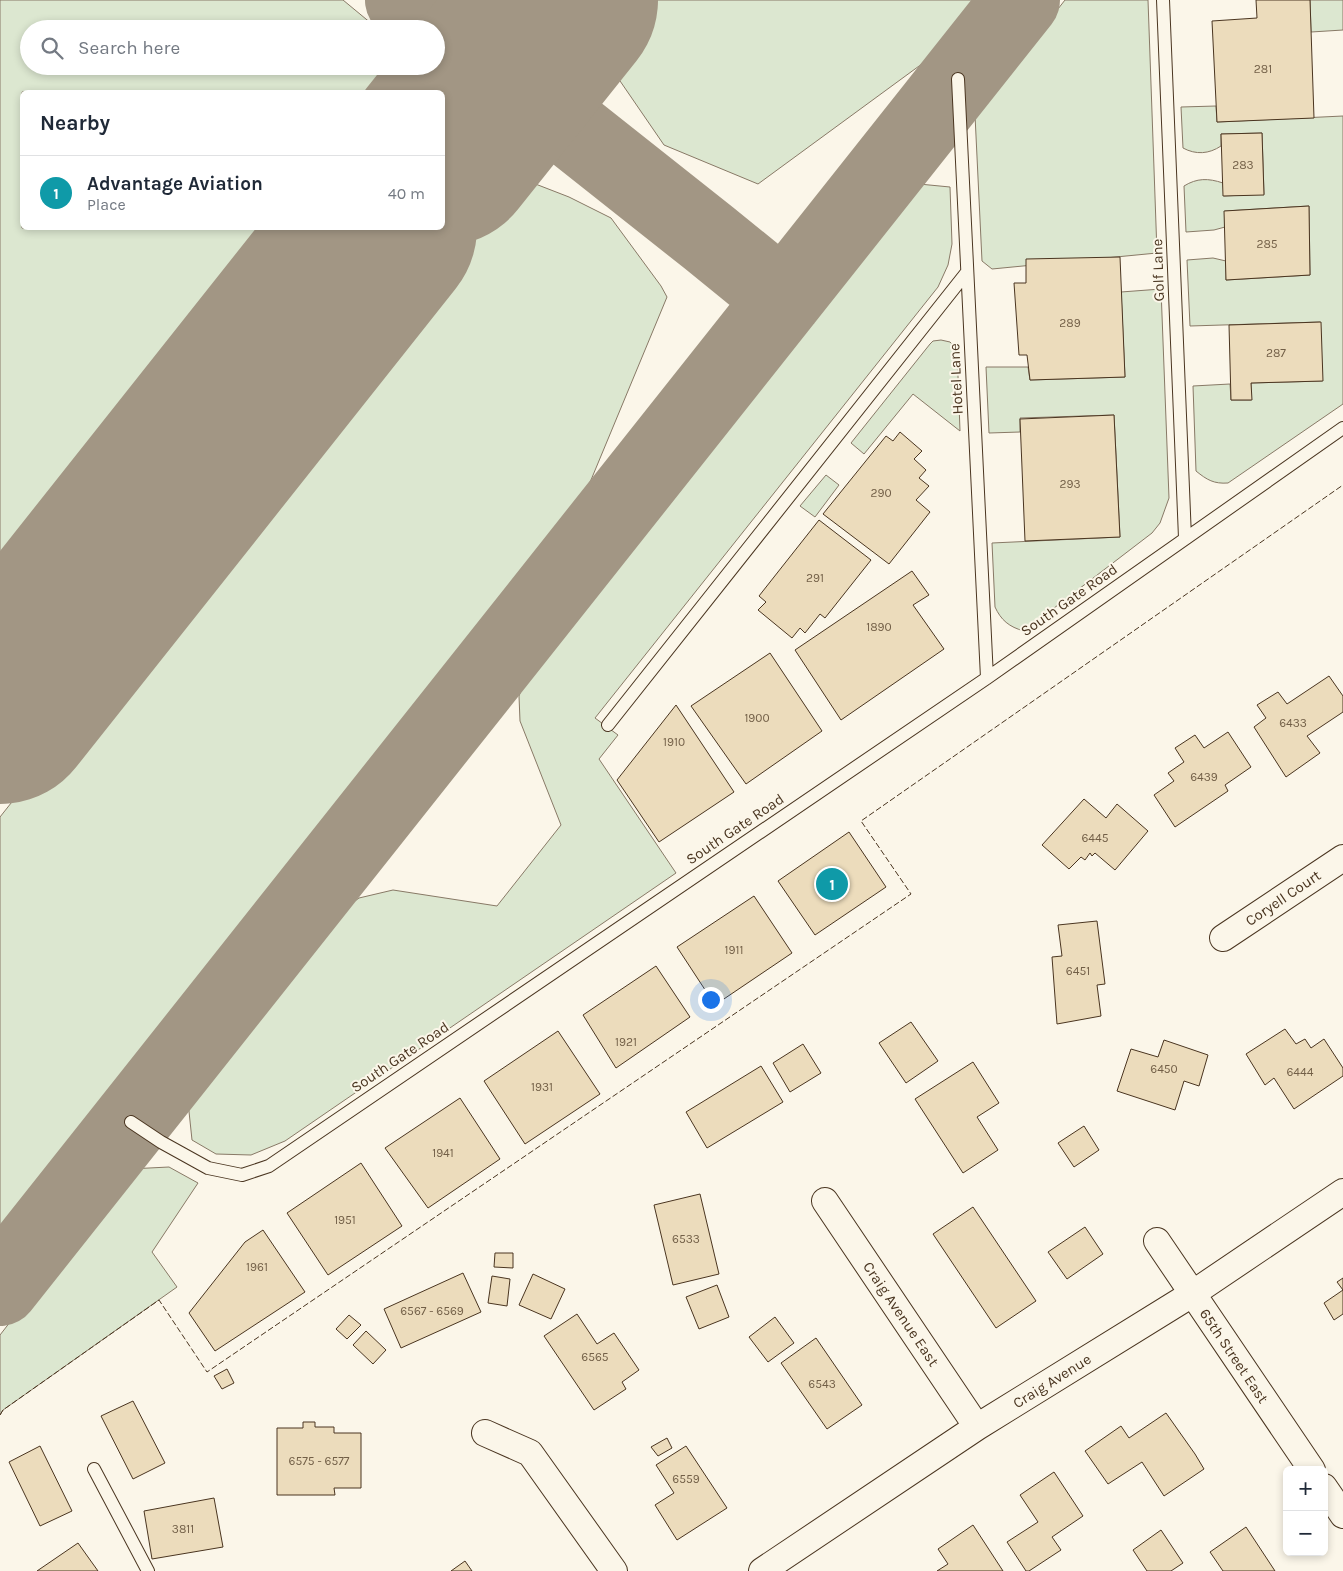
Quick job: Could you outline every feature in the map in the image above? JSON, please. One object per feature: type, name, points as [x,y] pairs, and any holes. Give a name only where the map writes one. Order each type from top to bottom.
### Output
[{"type":"street","name":"Coryell Court","points":[[1223,938],[1343,858]]},
{"type":"street","name":"Craig Avenue","points":[[762,1571],[977,1427],[1192,1294],[1343,1192]]},
{"type":"street","name":"Craig Avenue East","points":[[825,1200],[977,1427]]},
{"type":"street","name":"65th Street East","points":[[1157,1241],[1309,1466]]},
{"type":"street","points":[[485,1433],[530,1454],[614,1571]]},
{"type":"street","points":[[1328,1494],[1343,1515]]},
{"type":"lane","name":"Golf Lane","points":[[1163,0],[1185,538]]},
{"type":"lane","name":"Hotel Lane","points":[[958,79],[986,678]]},
{"type":"lane","points":[[608,725],[967,272]]},
{"type":"lane","name":"South Gate Road","points":[[131,1122],[161,1142],[208,1168],[242,1175],[269,1166],[986,678],[1343,428]]},
{"type":"lane","points":[[94,1469],[148,1571]]},
{"type":"green space","points":[[0,0],[343,0],[367,20],[20,20],[20,75],[398,75],[396,90],[20,90],[20,230],[297,230],[0,603]]},
{"type":"green space","points":[[648,0],[976,0],[930,58],[758,184],[664,145],[607,62],[607,51]]},
{"type":"green space","points":[[1065,0],[1148,0],[1157,253],[992,269],[982,261],[975,115]]},
{"type":"green space","points":[[1310,0],[1343,0],[1343,30],[1311,32]]},
{"type":"green space","points":[[1216,106],[1217,122],[1343,116],[1343,404],[1228,483],[1211,481],[1196,471],[1193,386],[1230,384],[1231,400],[1251,400],[1251,383],[1322,381],[1320,322],[1190,326],[1187,260],[1213,258],[1226,261],[1226,280],[1310,275],[1309,206],[1225,211],[1225,227],[1214,230],[1186,232],[1184,186],[1193,181],[1212,180],[1223,183],[1224,196],[1264,194],[1262,133],[1221,134],[1221,146],[1207,152],[1198,153],[1183,148],[1181,107]]},
{"type":"green space","points":[[520,178],[569,197],[611,218],[667,297],[586,492],[0,1233],[0,817],[502,183]]},
{"type":"green space","points":[[919,184],[950,187],[952,244],[948,265],[938,287],[595,718],[618,735],[599,759],[676,873],[285,1141],[251,1155],[216,1154],[192,1140],[188,1102],[336,915],[359,898],[393,890],[497,906],[561,825],[520,721],[519,696],[529,669],[758,389]]},
{"type":"green space","points":[[1161,289],[1169,498],[1160,523],[1152,533],[1024,631],[1014,627],[1000,616],[995,607],[992,543],[1120,537],[1114,415],[1020,418],[1020,432],[989,433],[986,367],[1028,367],[1030,380],[1125,377],[1121,292]]},
{"type":"green space","points":[[933,341],[950,342],[957,349],[960,431],[913,394],[864,454],[851,443],[930,344]]},
{"type":"green space","points":[[826,475],[839,485],[815,517],[800,506]]},
{"type":"green space","points":[[169,1167],[198,1183],[152,1252],[177,1287],[3,1410],[0,1415],[0,1335],[129,1169]]},
{"type":"building","points":[[1256,0],[1310,0],[1314,118],[1217,122],[1212,21],[1257,18]]},
{"type":"building","points":[[1262,133],[1264,195],[1223,196],[1221,134]]},
{"type":"building","points":[[1309,206],[1310,275],[1226,280],[1224,211]]},
{"type":"building","points":[[1120,257],[1125,377],[1030,380],[1027,355],[1019,355],[1014,283],[1026,283],[1026,259]]},
{"type":"building","points":[[1321,322],[1323,381],[1251,383],[1252,400],[1231,400],[1229,325]]},
{"type":"building","points":[[1114,415],[1120,537],[1025,541],[1020,419]]},
{"type":"building","points":[[900,432],[922,451],[914,459],[926,470],[919,478],[929,486],[916,500],[930,512],[889,564],[823,514],[886,436],[893,441]]},
{"type":"building","points":[[819,520],[871,560],[825,618],[820,614],[805,633],[800,628],[792,638],[758,610],[766,602],[759,596]]},
{"type":"building","points":[[912,571],[929,595],[913,605],[944,649],[841,720],[795,650]]},
{"type":"building","points":[[770,653],[822,731],[746,784],[691,706]]},
{"type":"building","points":[[1329,676],[1343,696],[1343,712],[1307,736],[1320,753],[1286,777],[1254,727],[1266,718],[1257,705],[1278,692],[1287,704]]},
{"type":"building","points":[[676,705],[734,792],[659,842],[617,780]]},
{"type":"building","points":[[1228,732],[1251,767],[1225,785],[1228,791],[1175,827],[1154,795],[1174,781],[1168,773],[1184,762],[1175,748],[1195,735],[1204,748]]},
{"type":"building","points":[[1084,799],[1106,818],[1117,804],[1148,831],[1115,870],[1095,853],[1092,856],[1090,853],[1085,860],[1081,857],[1069,869],[1042,845]]},
{"type":"building","points":[[849,832],[886,887],[815,935],[778,881]]},
{"type":"building","points":[[754,896],[792,953],[715,1005],[677,947]]},
{"type":"building","points":[[1097,921],[1105,984],[1097,985],[1101,1016],[1057,1024],[1052,957],[1062,956],[1058,925]]},
{"type":"building","points":[[656,966],[690,1017],[616,1068],[583,1015]]},
{"type":"building","points":[[911,1022],[938,1061],[906,1083],[879,1043]]},
{"type":"building","points":[[1285,1029],[1296,1044],[1305,1039],[1311,1048],[1324,1039],[1343,1068],[1343,1076],[1294,1109],[1274,1078],[1265,1085],[1246,1054]]},
{"type":"building","points":[[558,1031],[600,1094],[525,1144],[484,1081]]},
{"type":"building","points":[[1164,1040],[1208,1055],[1199,1086],[1184,1081],[1175,1110],[1117,1091],[1131,1049],[1158,1057]]},
{"type":"building","points":[[803,1044],[821,1073],[790,1092],[773,1063]]},
{"type":"building","points":[[973,1062],[999,1103],[977,1117],[998,1150],[963,1173],[915,1099]]},
{"type":"building","points":[[761,1066],[783,1102],[707,1148],[686,1112]]},
{"type":"building","points":[[460,1098],[500,1159],[428,1208],[385,1148]]},
{"type":"building","points":[[1084,1126],[1099,1150],[1074,1167],[1058,1143]]},
{"type":"building","points":[[361,1163],[402,1226],[328,1275],[287,1213]]},
{"type":"building","points":[[700,1194],[719,1274],[673,1285],[654,1205]]},
{"type":"building","points":[[973,1207],[1036,1301],[996,1328],[933,1234]]},
{"type":"building","points":[[1085,1227],[1103,1254],[1067,1279],[1048,1252]]},
{"type":"building","points":[[263,1230],[305,1292],[215,1351],[189,1313],[245,1242]]},
{"type":"building","points":[[495,1253],[513,1253],[513,1268],[494,1267]]},
{"type":"building","points":[[463,1273],[481,1312],[401,1348],[384,1309]]},
{"type":"building","points":[[533,1274],[565,1289],[551,1319],[519,1305]]},
{"type":"building","points":[[492,1276],[510,1279],[507,1306],[488,1303]]},
{"type":"building","points":[[1343,1278],[1343,1290],[1337,1282]]},
{"type":"building","points":[[717,1285],[729,1317],[699,1329],[686,1297]]},
{"type":"building","points":[[1343,1290],[1343,1314],[1334,1320],[1324,1303]]},
{"type":"building","points":[[577,1314],[597,1344],[614,1333],[639,1370],[622,1382],[626,1389],[594,1410],[544,1336]]},
{"type":"building","points":[[349,1315],[361,1325],[347,1339],[336,1329]]},
{"type":"building","points":[[775,1317],[794,1343],[768,1362],[749,1337]]},
{"type":"building","points":[[366,1331],[386,1350],[373,1364],[353,1345]]},
{"type":"building","points":[[816,1338],[862,1405],[827,1429],[781,1363]]},
{"type":"building","points":[[227,1369],[234,1383],[222,1389],[214,1376]]},
{"type":"building","points":[[133,1401],[165,1463],[133,1479],[101,1416]]},
{"type":"building","points":[[1166,1413],[1204,1469],[1164,1496],[1142,1462],[1108,1484],[1085,1451],[1121,1426],[1129,1438]]},
{"type":"building","points":[[303,1422],[315,1422],[315,1427],[334,1427],[334,1433],[361,1433],[361,1488],[334,1488],[335,1495],[277,1495],[277,1428],[303,1428]]},
{"type":"building","points":[[667,1438],[672,1448],[658,1456],[651,1447]]},
{"type":"building","points":[[40,1446],[72,1511],[40,1526],[9,1462]]},
{"type":"building","points":[[686,1446],[727,1508],[677,1540],[655,1505],[674,1493],[656,1465]]},
{"type":"building","points":[[1054,1472],[1083,1516],[1052,1537],[1061,1550],[1029,1571],[1026,1571],[1007,1542],[1038,1522],[1020,1495]]},
{"type":"building","points":[[214,1498],[223,1547],[152,1559],[144,1511]]},
{"type":"building","points":[[973,1525],[1003,1571],[937,1571],[948,1564],[938,1549]]},
{"type":"building","points":[[1246,1527],[1275,1571],[1223,1571],[1210,1552]]},
{"type":"building","points":[[1161,1530],[1183,1563],[1171,1571],[1147,1571],[1133,1550]]},
{"type":"building","points":[[78,1543],[98,1571],[37,1571]]},
{"type":"building","points":[[465,1561],[472,1571],[451,1571]]},
{"type":"taxiway","points":[[404,0],[430,20]]},
{"type":"taxiway","points":[[0,1287],[1021,0]]},
{"type":"taxiway","points":[[445,31],[502,74],[784,299]]},
{"type":"runway","points":[[445,145],[561,0]]},
{"type":"runway","points":[[0,707],[378,230]]},
{"type":"fence","points":[[0,1415],[3,1410],[159,1300],[207,1372],[911,894],[861,821],[1343,485]]},
{"type":"place","name":"Advantage Aviation","points":[[832,884]]}]
